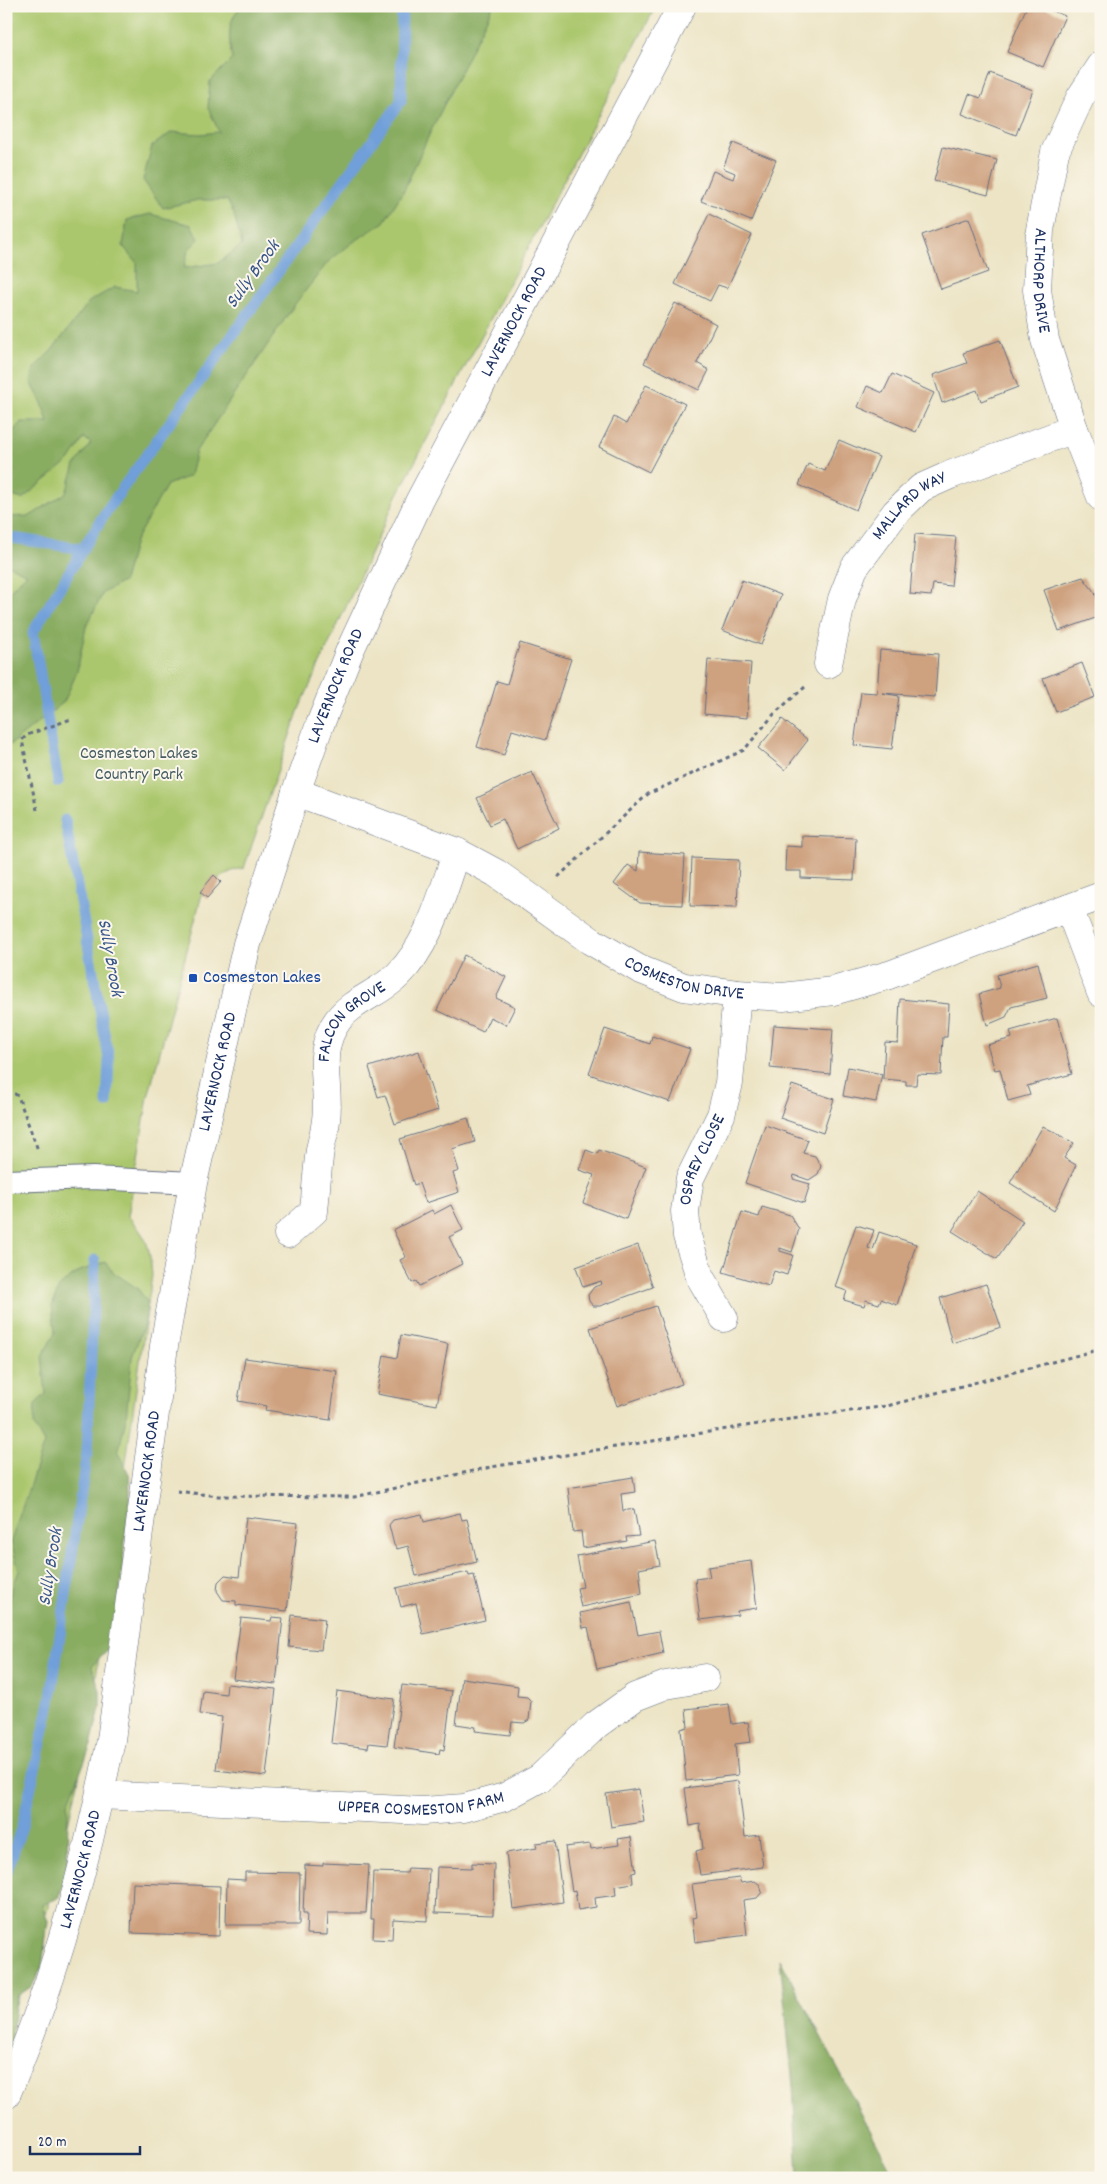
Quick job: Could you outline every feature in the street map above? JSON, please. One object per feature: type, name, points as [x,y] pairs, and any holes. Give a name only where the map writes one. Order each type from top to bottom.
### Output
[{"type":"street","name":"LAVERNOCK ROAD","points":[[6,2095],[36,2019],[74,1897],[100,1795],[111,1740],[164,1346],[193,1183],[247,944],[296,792],[350,650],[420,500],[682,6]]},
{"type":"street","name":"ALTHORP DRIVE","points":[[1101,66],[1080,98],[1055,152],[1040,230],[1037,290],[1045,340],[1074,429],[1101,497]]},
{"type":"street","name":"MALLARD WAY","points":[[828,664],[842,599],[854,568],[896,512],[921,488],[950,475],[1074,429]]},
{"type":"street","name":"COSMESTON DRIVE","points":[[296,792],[457,852],[496,872],[591,940],[639,969],[684,986],[737,994],[783,997],[833,991],[889,975],[1101,896]]},
{"type":"street","name":"FALCON GROVE","points":[[288,1234],[314,1211],[320,1151],[327,1119],[324,1070],[326,1045],[338,1021],[355,1004],[398,975],[417,952],[433,917],[457,852]]},
{"type":"street","points":[[1069,908],[1101,993]]},
{"type":"street","name":"OSPREY CLOSE","points":[[724,1318],[700,1277],[687,1236],[685,1211],[690,1178],[709,1142],[723,1107],[729,1083],[737,994]]},
{"type":"street","name":"UPPER COSMESTON FARM","points":[[100,1795],[422,1812],[464,1808],[504,1797],[540,1778],[571,1751],[596,1725],[635,1697],[666,1685],[705,1678]]},
{"type":"lane","points":[[6,1181],[93,1178],[193,1183]]},
{"type":"path","points":[[533,900],[648,794],[744,750],[776,713],[828,664]]},
{"type":"path","points":[[37,810],[22,740],[27,735],[71,719]]},
{"type":"path","points":[[6,1094],[18,1096],[39,1153],[45,1153]]},
{"type":"path","points":[[146,1491],[218,1496],[354,1497],[491,1467],[777,1421],[887,1406],[1101,1349]]},
{"type":"green space","name":"Cosmeston Lakes Country Park","points":[[6,6],[656,6],[398,494],[299,709],[244,868],[232,871],[221,877],[202,894],[148,1097],[128,1216],[147,1243],[152,1275],[96,1677],[78,1783],[47,1910],[6,2034]]},
{"type":"green space","points":[[243,6],[493,6],[404,190],[384,222],[352,243],[328,262],[295,304],[196,451],[190,476],[167,485],[135,541],[124,581],[103,593],[86,627],[77,672],[64,702],[6,748],[6,594],[27,574],[6,564],[6,517],[30,516],[66,493],[75,465],[91,443],[84,438],[69,461],[22,499],[6,494],[6,440],[21,422],[48,422],[42,403],[31,382],[34,368],[52,350],[90,301],[115,287],[137,291],[137,263],[123,246],[127,220],[150,214],[191,225],[199,239],[188,250],[184,268],[218,263],[242,245],[234,214],[227,200],[198,200],[163,208],[143,180],[152,146],[172,132],[200,134],[219,132],[208,108],[210,81],[232,59],[230,45],[231,23]]},
{"type":"green space","points":[[105,1262],[113,1272],[138,1289],[148,1303],[145,1322],[132,1357],[126,1418],[118,1453],[129,1474],[130,1494],[116,1628],[109,1648],[92,1666],[100,1691],[100,1708],[91,1745],[68,1804],[67,1875],[58,1898],[42,1905],[48,1921],[42,1967],[32,1986],[16,1997],[11,2044],[6,2055],[6,1630],[11,1591],[19,1571],[11,1541],[44,1443],[34,1425],[35,1404],[46,1394],[42,1356],[55,1333],[52,1306],[60,1285],[80,1271]]},
{"type":"green space","points":[[780,1959],[890,2168],[890,2178],[798,2178],[793,2085]]},
{"type":"building","points":[[1027,6],[1041,6],[1065,16],[1043,67],[1007,52]]},
{"type":"building","points":[[990,73],[1033,90],[1016,135],[962,114],[969,94],[981,98]]},
{"type":"building","points":[[733,143],[776,160],[751,221],[701,201],[713,171],[733,179],[735,173],[723,168]]},
{"type":"building","points":[[943,147],[997,160],[988,195],[934,181]]},
{"type":"building","points":[[709,214],[752,235],[727,288],[718,285],[710,301],[675,284]]},
{"type":"building","points":[[969,218],[988,272],[941,289],[922,235]]},
{"type":"building","points":[[675,303],[716,324],[697,363],[709,370],[699,390],[644,363]]},
{"type":"building","points":[[1000,340],[1018,387],[981,401],[977,390],[942,403],[933,375],[967,363],[963,353]]},
{"type":"building","points":[[892,374],[934,393],[916,432],[858,407],[867,386],[883,393]]},
{"type":"building","points":[[646,385],[685,404],[649,472],[599,447],[614,417],[626,424]]},
{"type":"building","points":[[839,440],[879,457],[856,510],[799,485],[808,464],[825,471]]},
{"type":"building","points":[[915,534],[956,537],[951,586],[933,584],[931,596],[910,594]]},
{"type":"building","points":[[1083,577],[1095,593],[1101,610],[1101,616],[1059,631],[1044,590]]},
{"type":"building","points":[[742,580],[781,595],[761,645],[722,630]]},
{"type":"building","points":[[520,643],[571,659],[545,740],[512,730],[504,755],[477,747],[497,681],[507,684]]},
{"type":"building","points":[[880,650],[938,654],[935,697],[882,693],[899,696],[892,749],[854,745],[861,692],[877,693]]},
{"type":"building","points":[[708,659],[751,663],[747,718],[704,714]]},
{"type":"building","points":[[1082,663],[1095,697],[1056,712],[1043,678]]},
{"type":"building","points":[[782,719],[808,740],[785,770],[758,748]]},
{"type":"building","points":[[532,772],[559,828],[517,849],[503,819],[490,825],[477,798]]},
{"type":"building","points":[[802,836],[856,838],[854,880],[801,878],[801,871],[785,871],[786,846],[802,847]]},
{"type":"building","points":[[639,852],[685,855],[682,905],[640,903],[614,884],[628,865],[638,871]]},
{"type":"building","points":[[692,858],[739,860],[737,907],[690,906]]},
{"type":"building","points":[[214,875],[221,882],[207,898],[200,892]]},
{"type":"building","points":[[464,955],[506,977],[496,998],[515,1007],[506,1025],[490,1017],[483,1032],[437,1010]]},
{"type":"building","points":[[1038,963],[1047,998],[1011,1007],[1006,1017],[987,1025],[979,994],[1000,988],[997,975]]},
{"type":"building","points":[[900,999],[949,1004],[947,1037],[943,1037],[941,1075],[917,1074],[916,1085],[906,1085],[906,1081],[883,1079],[885,1042],[898,1043]]},
{"type":"building","points":[[1057,1018],[1072,1074],[1027,1086],[1030,1095],[1008,1101],[1000,1069],[995,1070],[987,1045],[1012,1038],[1010,1031]]},
{"type":"building","points":[[774,1025],[833,1029],[830,1074],[770,1068]]},
{"type":"building","points":[[605,1029],[650,1044],[652,1036],[690,1049],[670,1102],[589,1074]]},
{"type":"building","points":[[419,1051],[438,1110],[395,1124],[385,1095],[378,1097],[369,1067]]},
{"type":"building","points":[[848,1067],[882,1074],[876,1102],[843,1096]]},
{"type":"building","points":[[792,1085],[834,1099],[823,1133],[780,1118]]},
{"type":"building","points":[[468,1118],[475,1142],[452,1149],[459,1171],[453,1173],[459,1192],[426,1203],[419,1183],[414,1185],[400,1139]]},
{"type":"building","points":[[765,1125],[808,1140],[803,1153],[815,1156],[821,1166],[818,1174],[809,1180],[794,1175],[793,1179],[810,1184],[804,1203],[745,1183]]},
{"type":"building","points":[[1043,1126],[1074,1143],[1064,1158],[1076,1165],[1054,1211],[1010,1183]]},
{"type":"building","points":[[586,1150],[597,1154],[599,1150],[646,1167],[626,1219],[583,1203],[594,1175],[579,1170]]},
{"type":"building","points":[[977,1191],[1023,1221],[997,1259],[952,1231]]},
{"type":"building","points":[[451,1205],[463,1230],[449,1237],[462,1264],[419,1286],[416,1281],[412,1283],[400,1260],[406,1257],[393,1230],[432,1210],[434,1214]]},
{"type":"building","points":[[762,1207],[790,1215],[799,1229],[792,1252],[780,1248],[780,1251],[793,1255],[787,1275],[774,1271],[769,1286],[723,1272],[742,1212],[759,1217]]},
{"type":"building","points":[[856,1225],[874,1230],[868,1248],[873,1250],[879,1232],[916,1244],[897,1305],[881,1299],[879,1304],[866,1300],[864,1306],[844,1300],[847,1291],[835,1287]]},
{"type":"building","points":[[638,1245],[653,1287],[600,1306],[593,1306],[589,1301],[588,1295],[594,1287],[602,1284],[601,1281],[583,1287],[576,1267]]},
{"type":"building","points":[[986,1284],[1001,1327],[952,1343],[940,1298]]},
{"type":"building","points":[[656,1306],[682,1384],[617,1406],[590,1328]]},
{"type":"building","points":[[401,1335],[448,1344],[437,1405],[377,1394],[384,1355],[397,1358]]},
{"type":"building","points":[[245,1358],[337,1371],[330,1420],[265,1410],[266,1406],[238,1401]]},
{"type":"building","points":[[633,1477],[635,1492],[621,1494],[623,1511],[634,1509],[639,1536],[626,1537],[627,1541],[583,1548],[581,1531],[573,1532],[568,1488]]},
{"type":"building","points":[[460,1513],[462,1520],[467,1519],[477,1562],[416,1576],[408,1546],[397,1549],[394,1545],[389,1525],[393,1520],[422,1514],[424,1522]]},
{"type":"building","points":[[246,1517],[298,1523],[287,1611],[236,1605],[236,1601],[223,1600],[217,1591],[218,1582],[225,1575],[239,1577]]},
{"type":"building","points":[[655,1541],[660,1565],[639,1569],[642,1594],[581,1607],[577,1588],[583,1587],[577,1556]]},
{"type":"building","points":[[751,1561],[757,1608],[737,1611],[738,1615],[700,1620],[695,1579],[710,1577],[708,1567]]},
{"type":"building","points":[[468,1572],[469,1576],[474,1575],[485,1620],[423,1634],[416,1603],[401,1607],[396,1588]]},
{"type":"building","points":[[631,1602],[638,1635],[659,1631],[663,1653],[597,1669],[588,1627],[583,1628],[580,1613]]},
{"type":"building","points":[[292,1615],[325,1619],[321,1650],[289,1647]]},
{"type":"building","points":[[272,1617],[283,1618],[276,1684],[233,1679],[241,1618],[271,1621]]},
{"type":"building","points":[[462,1678],[518,1686],[517,1696],[527,1697],[531,1701],[529,1720],[524,1723],[512,1722],[510,1735],[475,1731],[476,1727],[456,1724]]},
{"type":"building","points":[[227,1684],[276,1689],[266,1776],[216,1770],[222,1717],[200,1714],[203,1691],[226,1694]]},
{"type":"building","points":[[402,1685],[452,1691],[444,1750],[440,1749],[439,1754],[394,1747]]},
{"type":"building","points":[[337,1691],[394,1699],[387,1745],[369,1743],[368,1748],[331,1743]]},
{"type":"building","points":[[729,1704],[732,1724],[748,1722],[751,1742],[735,1744],[738,1775],[686,1781],[681,1729],[688,1727],[686,1709]]},
{"type":"building","points":[[738,1781],[745,1837],[759,1835],[763,1867],[700,1875],[696,1851],[703,1849],[700,1824],[690,1826],[685,1788]]},
{"type":"building","points":[[639,1789],[644,1822],[611,1827],[606,1794]]},
{"type":"building","points":[[631,1837],[636,1872],[632,1873],[633,1883],[615,1886],[616,1895],[595,1898],[596,1907],[578,1910],[575,1890],[572,1891],[565,1847],[590,1844],[591,1849],[619,1845],[618,1839]]},
{"type":"building","points":[[555,1841],[563,1902],[513,1909],[506,1853],[537,1848],[536,1843]]},
{"type":"building","points":[[323,1863],[369,1865],[366,1913],[328,1913],[327,1935],[306,1934],[307,1913],[303,1913],[305,1865],[323,1866]]},
{"type":"building","points":[[472,1863],[494,1864],[493,1915],[435,1913],[437,1867],[472,1868]]},
{"type":"building","points":[[408,1868],[429,1869],[427,1921],[393,1919],[392,1940],[373,1939],[374,1919],[371,1919],[373,1872],[407,1873]]},
{"type":"building","points":[[245,1872],[300,1873],[299,1925],[226,1925],[227,1879],[245,1880]]},
{"type":"building","points":[[739,1878],[741,1883],[755,1881],[760,1885],[762,1892],[757,1898],[743,1900],[747,1935],[695,1942],[692,1918],[697,1917],[692,1884]]},
{"type":"building","points":[[133,1883],[220,1886],[219,1936],[131,1933]]},
{"type":"waterway","name":"Sully Brook","points":[[83,549],[107,510],[401,101],[402,6]]},
{"type":"waterway","points":[[6,537],[83,549],[33,632],[58,782]]},
{"type":"waterway","name":"Sully Brook","points":[[65,820],[109,1059],[107,1103]]},
{"type":"waterway","name":"Sully Brook","points":[[6,1874],[22,1826],[50,1703],[87,1452],[95,1260]]},
{"type":"place","name":"Cosmeston Lakes","points":[[193,978]]}]
